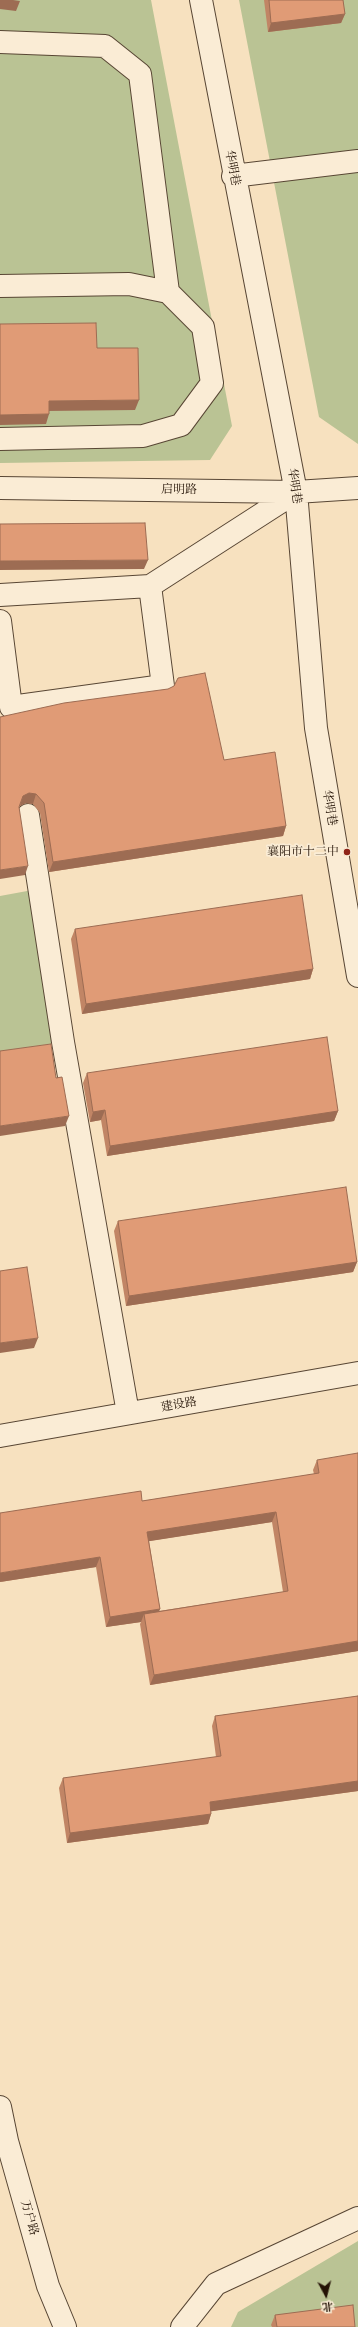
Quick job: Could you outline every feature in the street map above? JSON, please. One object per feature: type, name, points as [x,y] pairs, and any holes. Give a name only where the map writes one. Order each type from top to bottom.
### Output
[{"type":"street","name":"华明巷","points":[[201,0],[233,176],[296,492],[316,728],[358,976]]},
{"type":"street","points":[[0,42],[105,46],[140,74],[168,292]]},
{"type":"street","points":[[233,176],[358,161]]},
{"type":"street","points":[[0,286],[129,284],[168,292],[203,327],[212,383],[181,425],[143,436],[0,440]]},
{"type":"street","name":"启明路","points":[[0,488],[296,492],[358,488]]},
{"type":"street","points":[[0,595],[150,586],[296,492]]},
{"type":"street","points":[[0,621],[11,707],[162,686],[150,586]]},
{"type":"street","points":[[28,815],[63,1042],[128,1413]]},
{"type":"street","name":"建设路","points":[[0,1436],[358,1374]]},
{"type":"street","name":"万户路","points":[[0,2107],[7,2141],[48,2286],[65,2327]]},
{"type":"street","points":[[182,2327],[216,2284],[358,2218]]},
{"type":"green space","points":[[0,0],[151,0],[232,426],[210,460],[0,463]]},
{"type":"green space","points":[[239,0],[358,0],[358,444],[319,417]]},
{"type":"green space","points":[[38,889],[63,1042],[0,1052],[0,896]]},
{"type":"green space","points":[[358,2241],[358,2327],[231,2327],[238,2312]]},
{"type":"building","points":[[269,0],[343,0],[345,14],[271,23]]},
{"type":"building","points":[[96,323],[97,348],[138,348],[139,400],[49,401],[49,414],[0,415],[0,324]]},
{"type":"building","points":[[145,523],[148,560],[0,561],[0,524]]},
{"type":"building","points":[[205,673],[224,760],[275,752],[286,826],[53,862],[44,803],[36,794],[29,793],[23,796],[19,807],[28,866],[0,870],[0,717],[64,703],[168,689],[174,686],[178,678]]},
{"type":"building","points":[[302,895],[313,969],[86,1004],[75,929]]},
{"type":"building","points":[[327,1037],[338,1111],[110,1146],[105,1110],[93,1112],[87,1073]]},
{"type":"building","points":[[51,1044],[56,1078],[62,1077],[69,1116],[0,1126],[0,1051]]},
{"type":"building","points":[[346,1187],[357,1262],[129,1296],[118,1221]]},
{"type":"building","points":[[27,1267],[38,1338],[0,1343],[0,1271]]},
{"type":"building","points":[[358,1453],[358,1641],[154,1675],[144,1614],[288,1591],[276,1512],[147,1532],[160,1609],[110,1617],[100,1557],[0,1573],[0,1513],[141,1491],[142,1501],[319,1473],[317,1460]]},
{"type":"building","points":[[358,1696],[358,1781],[210,1802],[211,1814],[70,1833],[63,1778],[221,1756],[215,1716]]},
{"type":"building","points":[[353,2305],[355,2327],[277,2327],[275,2315]]},
{"type":"place","name":"襄阳市十二中","points":[[347,852]]}]
